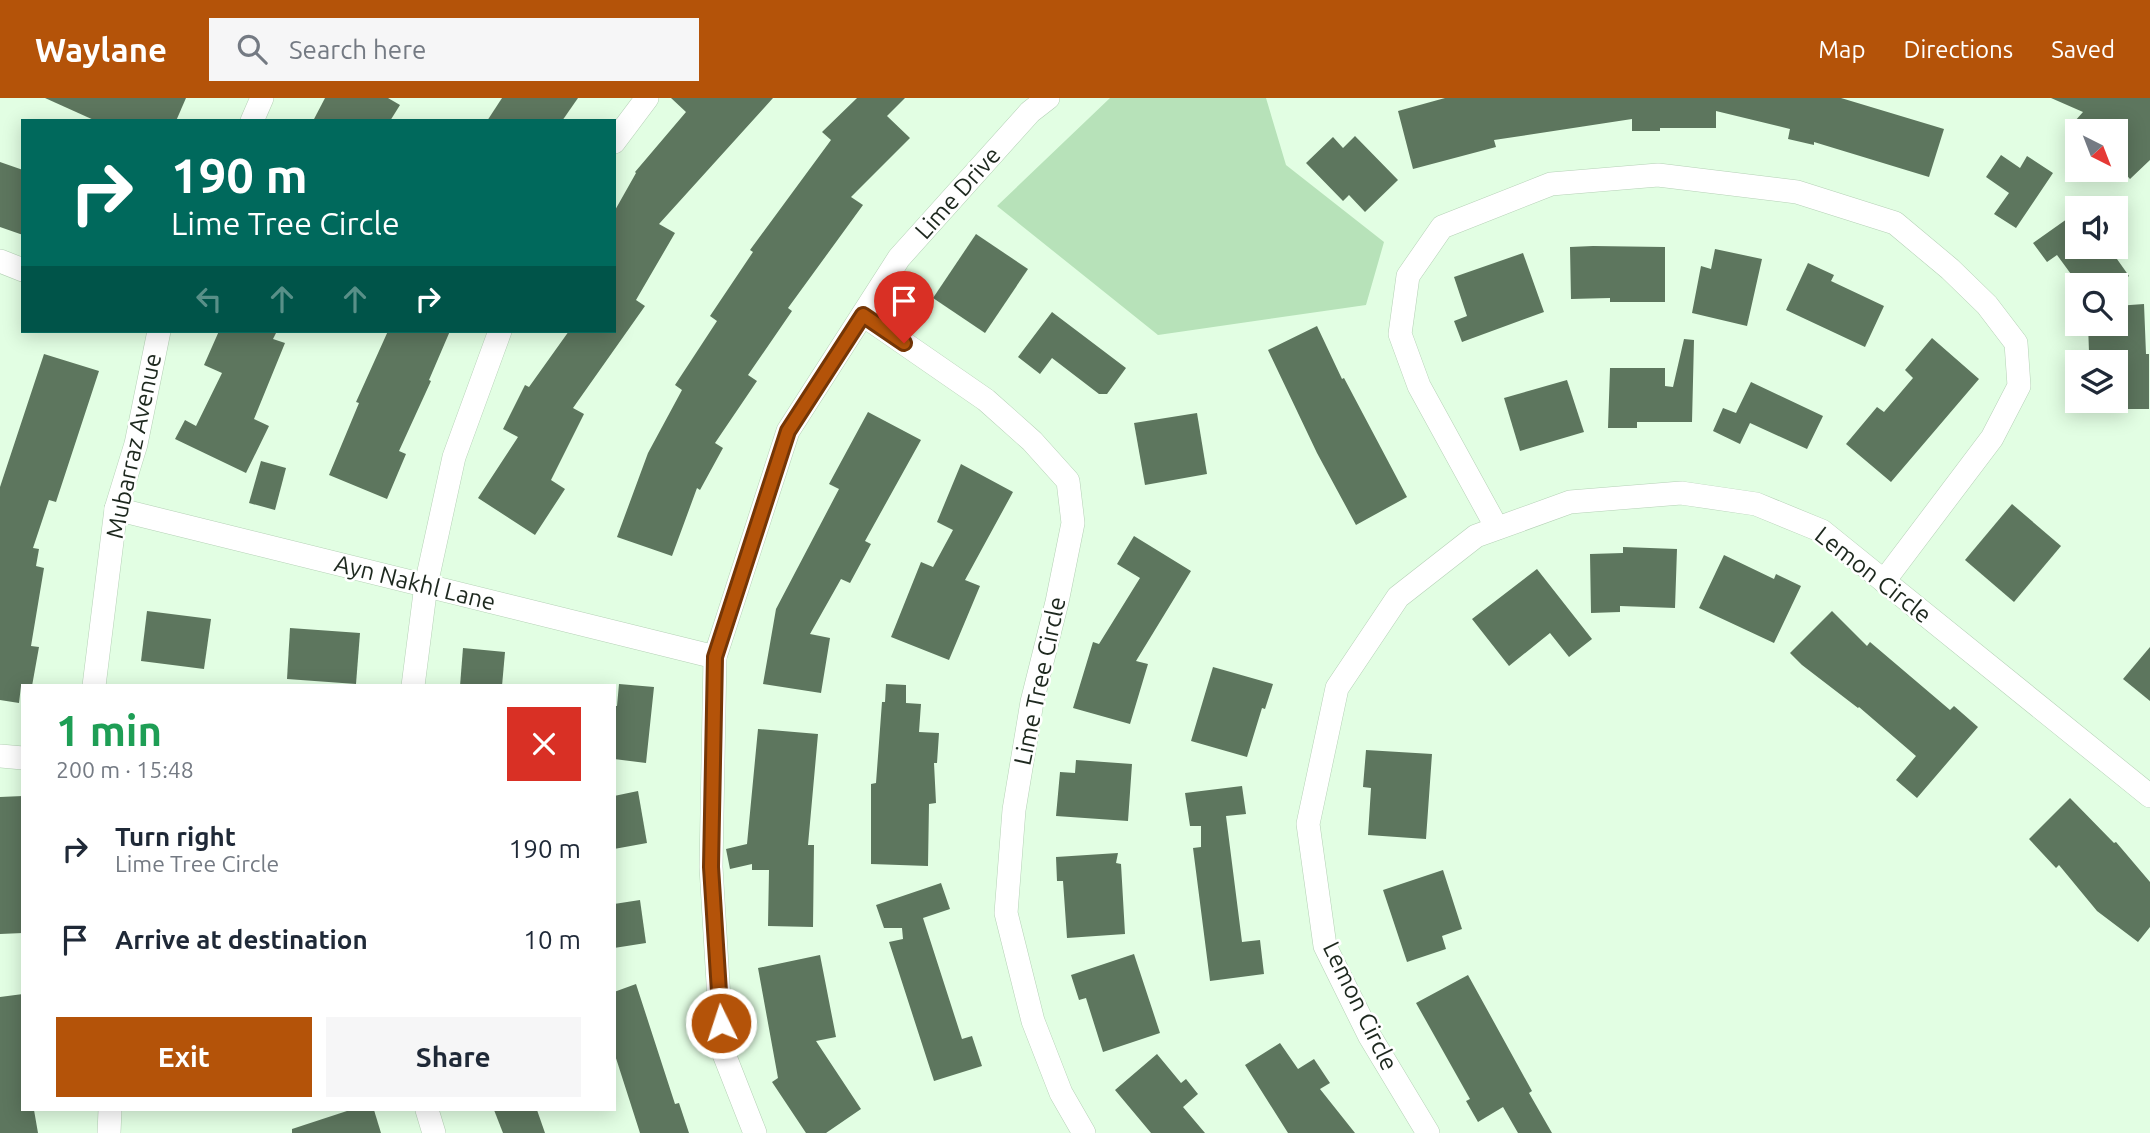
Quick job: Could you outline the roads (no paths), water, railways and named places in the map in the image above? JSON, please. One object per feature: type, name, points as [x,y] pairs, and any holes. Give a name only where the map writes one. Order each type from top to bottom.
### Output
[{"type":"street","points":[[253,119],[262,98]]},
{"type":"street","points":[[616,139],[647,98]]},
{"type":"street","name":"Lime Drive","points":[[755,1133],[722,1049],[711,867],[715,657],[788,431],[899,258],[1030,112],[1048,98]]},
{"type":"street","points":[[1486,532],[1485,507],[1419,386],[1400,334],[1408,276],[1442,227],[1551,184],[1658,175],[1797,192],[1895,223],[1950,269],[1987,305],[2016,342],[2019,386],[1992,438],[1884,581]]},
{"type":"street","points":[[0,261],[21,269]]},
{"type":"street","name":"Lime Tree Circle","points":[[863,315],[986,400],[1032,441],[1068,481],[1073,523],[1032,702],[1014,810],[1006,913],[1033,1021],[1061,1093],[1084,1133]]},
{"type":"street","name":"Mubarraz Avenue","points":[[94,684],[116,509],[136,444],[159,333]]},
{"type":"street","points":[[413,684],[426,586],[454,457],[499,333]]},
{"type":"street","name":"Lemon Circle","points":[[1428,1133],[1369,1035],[1325,946],[1308,824],[1337,688],[1398,597],[1486,532],[1570,502],[1681,493],[1756,503],[1822,531],[2150,796]]},
{"type":"street","name":"Ayn Nakhl Lane","points":[[116,509],[715,657]]},
{"type":"street","points":[[0,755],[21,758]]},
{"type":"street","points":[[109,1133],[110,1111]]},
{"type":"street","points":[[427,1111],[434,1133]]}]
